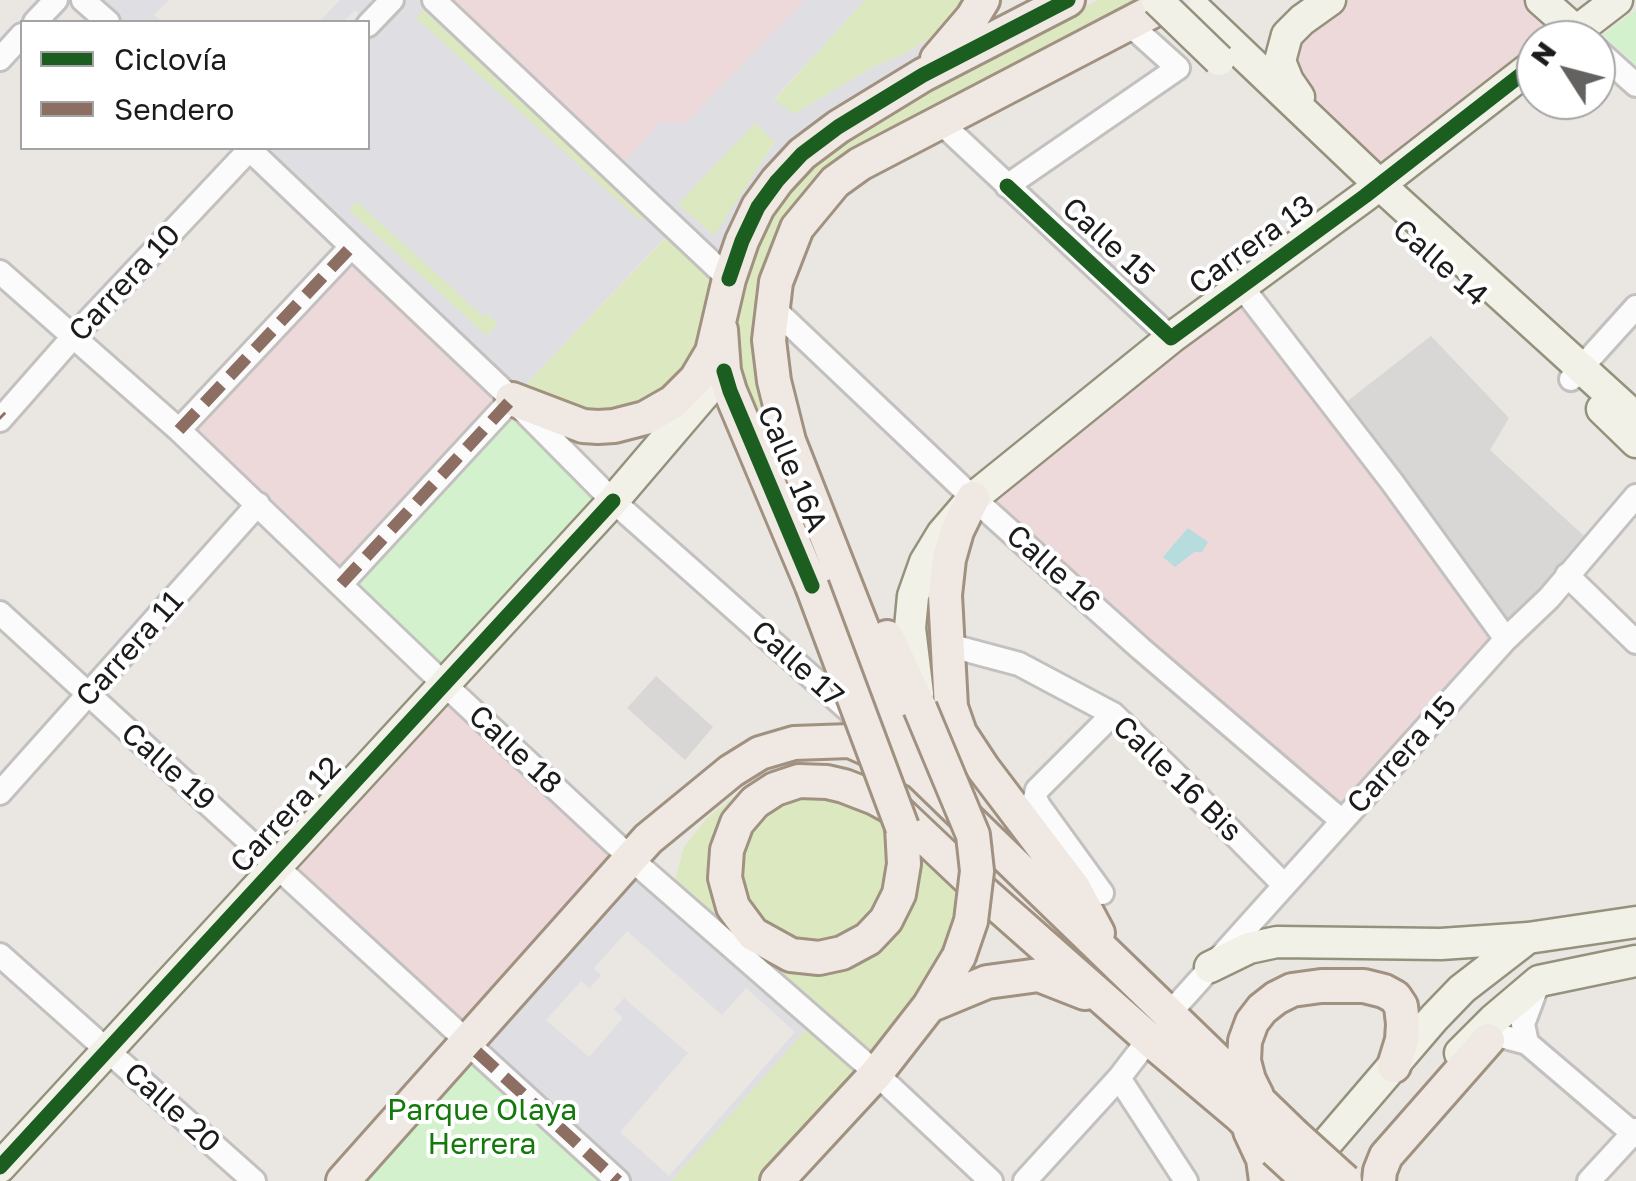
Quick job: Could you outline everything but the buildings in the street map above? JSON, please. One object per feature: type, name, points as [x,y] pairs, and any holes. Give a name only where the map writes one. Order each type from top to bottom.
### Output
[{"type":"main road","points":[[923,75],[983,0]]},
{"type":"main road","points":[[512,398],[582,426],[614,426],[645,418],[673,402],[696,379],[712,352],[729,279],[758,208],[776,181],[802,154],[923,75],[1068,0]]},
{"type":"main road","name":"Calle 14","points":[[1157,0],[1328,136],[1372,191]]},
{"type":"main road","points":[[777,1181],[876,1074],[930,1006],[959,956],[971,921],[977,871],[973,835],[920,708],[851,558],[789,441],[769,340],[776,282],[797,228],[811,208],[835,182],[860,164],[1174,0]]},
{"type":"main road","name":"Calle 14","points":[[1186,0],[1227,53],[1372,191],[1576,372],[1636,418]]},
{"type":"main road","points":[[1328,136],[1288,81],[1280,61],[1288,35],[1330,0]]},
{"type":"main road","points":[[1542,0],[1562,20]]},
{"type":"main road","points":[[1599,20],[1617,0]]},
{"type":"main road","name":"Carrera 13","points":[[920,708],[910,628],[914,596],[924,562],[973,498],[1171,338],[1372,191],[1516,79]]},
{"type":"main road","name":"Calle 16A","points":[[720,321],[730,391],[812,586],[898,818]]},
{"type":"main road","name":"Carrera 12","points":[[0,1167],[445,685],[613,500],[724,370]]},
{"type":"main road","name":"Calle 14","points":[[1576,372],[1636,442]]},
{"type":"main road","name":"Calle 16A","points":[[789,441],[918,772]]},
{"type":"main road","points":[[973,498],[949,559],[945,594],[952,707],[960,733],[1074,888],[1111,959]]},
{"type":"main road","points":[[342,1181],[473,1047],[648,839],[731,771],[760,753],[794,743],[850,741],[918,772]]},
{"type":"main road","name":"Calle 17","points":[[918,772],[1111,959],[1158,1027]]},
{"type":"main road","points":[[799,781],[827,782],[875,798],[898,818],[904,864],[899,894],[886,920],[868,938],[842,953],[819,958],[791,955],[753,934],[733,906],[725,878],[726,850],[737,822],[775,788],[799,781]]},
{"type":"main road","name":"Calle 17","points":[[898,818],[984,894],[1158,1027],[1250,1110],[1278,1155],[1309,1181]]},
{"type":"main road","points":[[1210,967],[1248,948],[1277,942],[1442,944],[1528,938],[1636,922]]},
{"type":"main road","points":[[1295,1181],[1434,1018],[1462,989],[1528,938]]},
{"type":"main road","points":[[1348,1181],[1458,1055],[1539,981],[1636,960]]},
{"type":"main road","points":[[930,1006],[987,982],[1039,975],[1158,1027]]},
{"type":"main road","points":[[1250,1110],[1244,1041],[1262,1009],[1292,990],[1364,986],[1395,997],[1403,1024],[1394,1066]]},
{"type":"main road","points":[[1379,1181],[1386,1156],[1488,1040]]},
{"type":"main road","name":"Calle 17","points":[[1278,1155],[1348,1181]]},
{"type":"street","points":[[36,20],[56,0]]},
{"type":"street","points":[[83,0],[106,20]]},
{"type":"street","points":[[370,23],[392,0]]},
{"type":"street","points":[[434,0],[729,279]]},
{"type":"street","points":[[1203,0],[1254,48],[1280,61]]},
{"type":"street","points":[[1008,186],[1178,68],[1128,23]]},
{"type":"street","points":[[0,59],[20,37]]},
{"type":"street","points":[[1616,68],[1636,84]]},
{"type":"street","name":"Calle 15","points":[[939,122],[1171,338]]},
{"type":"street","name":"Carrera 10","points":[[1,418],[248,150]]},
{"type":"street","name":"Calle 17","points":[[252,150],[613,500],[918,772]]},
{"type":"street","points":[[179,430],[351,247]]},
{"type":"street","name":"Calle 18","points":[[0,272],[179,430],[631,858],[991,1181]]},
{"type":"street","points":[[1242,286],[1392,482],[1506,640]]},
{"type":"street","name":"Calle 16","points":[[772,307],[973,498],[1342,821]]},
{"type":"street","points":[[1576,372],[1636,308]]},
{"type":"street","points":[[341,584],[512,398]]},
{"type":"street","name":"Carrera 15","points":[[1025,1181],[1210,967],[1548,598],[1636,496]]},
{"type":"street","name":"Carrera 11","points":[[0,793],[258,504]]},
{"type":"street","points":[[1567,575],[1636,642]]},
{"type":"street","name":"Calle 19","points":[[0,613],[618,1181]]},
{"type":"street","name":"Calle 16 Bis","points":[[948,645],[1019,664],[1113,714],[1284,885]]},
{"type":"street","points":[[1102,893],[1039,806],[1036,790],[1113,714]]},
{"type":"street","name":"Calle 20","points":[[0,955],[254,1181]]},
{"type":"street","points":[[1527,1043],[1523,1024],[1539,981]]},
{"type":"street","points":[[1458,1055],[1501,1036],[1527,1043],[1635,1134],[1590,1181]]},
{"type":"street","points":[[1118,1078],[1186,1181]]},
{"type":"shaded area","points":[[83,0],[169,0],[154,15],[160,20],[106,20]]},
{"type":"shaded area","points":[[340,0],[380,0],[363,17],[355,10],[345,20],[321,20]]},
{"type":"shaded area","points":[[392,0],[434,0],[615,172],[660,122],[686,123],[805,0],[865,0],[774,99],[794,114],[873,67],[972,18],[802,154],[729,279],[673,229],[512,399],[253,150],[370,150],[370,23]],"holes":[[[423,10],[647,214],[641,221],[416,18]],[[755,123],[775,142],[714,236],[678,204]],[[356,201],[484,317],[488,314],[498,323],[487,336],[349,210]]]},
{"type":"shaded area","points":[[434,0],[805,0],[686,123],[615,173]]},
{"type":"shaded area","points":[[1330,0],[1541,0],[1553,20],[1516,20],[1516,79],[1380,185],[1288,81],[1287,35]]},
{"type":"shaded area","points":[[351,247],[512,399],[341,584],[179,430]]},
{"type":"shaded area","points":[[1242,287],[1506,639],[1342,821],[973,498]]},
{"type":"shaded area","points":[[1431,336],[1509,418],[1490,450],[1594,545],[1506,639],[1336,410]]},
{"type":"shaded area","points":[[656,676],[713,727],[685,760],[627,708]]},
{"type":"shaded area","points":[[445,685],[631,857],[468,1042],[277,866]]},
{"type":"shaded area","points":[[638,865],[814,1021],[671,1181],[618,1181],[477,1052]],"holes":[[[627,931],[722,1015],[746,988],[795,1032],[669,1176],[620,1132],[688,1053],[624,998],[614,1009],[623,1018],[589,1057],[546,1020],[581,981],[590,988],[601,975],[594,968]]]},
{"type":"green space","points":[[865,0],[974,0],[948,27],[794,114],[774,100]]},
{"type":"green space","points":[[1098,0],[1149,0],[854,155],[776,251],[789,441],[766,450],[741,388],[734,346],[736,304],[753,244],[785,188],[843,136]]},
{"type":"green space","points":[[422,9],[648,214],[641,222],[415,18]]},
{"type":"green space","points":[[1636,10],[1636,65],[1616,47],[1616,25]]},
{"type":"green space","points":[[755,123],[775,141],[715,237],[678,204]]},
{"type":"green space","points":[[357,200],[484,317],[488,314],[499,323],[487,336],[348,209]]},
{"type":"green space","points":[[674,229],[729,279],[717,337],[630,423],[512,399]]},
{"type":"green space","points":[[512,399],[613,501],[445,685],[341,584]]},
{"type":"green space","points":[[775,774],[844,786],[975,886],[959,956],[867,1065],[759,1181],[671,1181],[813,1021],[671,893],[684,847],[707,818],[753,781]]},
{"type":"green space","name":"Parque Olaya Herrera","points":[[477,1052],[618,1181],[364,1181]]},
{"type":"water","points":[[1188,528],[1208,542],[1202,552],[1194,552],[1175,567],[1163,557]]},
{"type":"marked path","points":[[179,430],[351,247]]},
{"type":"marked path","points":[[341,584],[512,399]]},
{"type":"marked path","points":[[477,1052],[618,1181]]},
{"type":"cycle path","points":[[729,279],[758,207],[802,154],[923,75],[1068,0]]},
{"type":"cycle path","points":[[1007,186],[1171,338],[1365,196],[1516,79]]},
{"type":"cycle path","points":[[724,371],[812,586]]},
{"type":"cycle path","points":[[0,1167],[613,501]]}]
